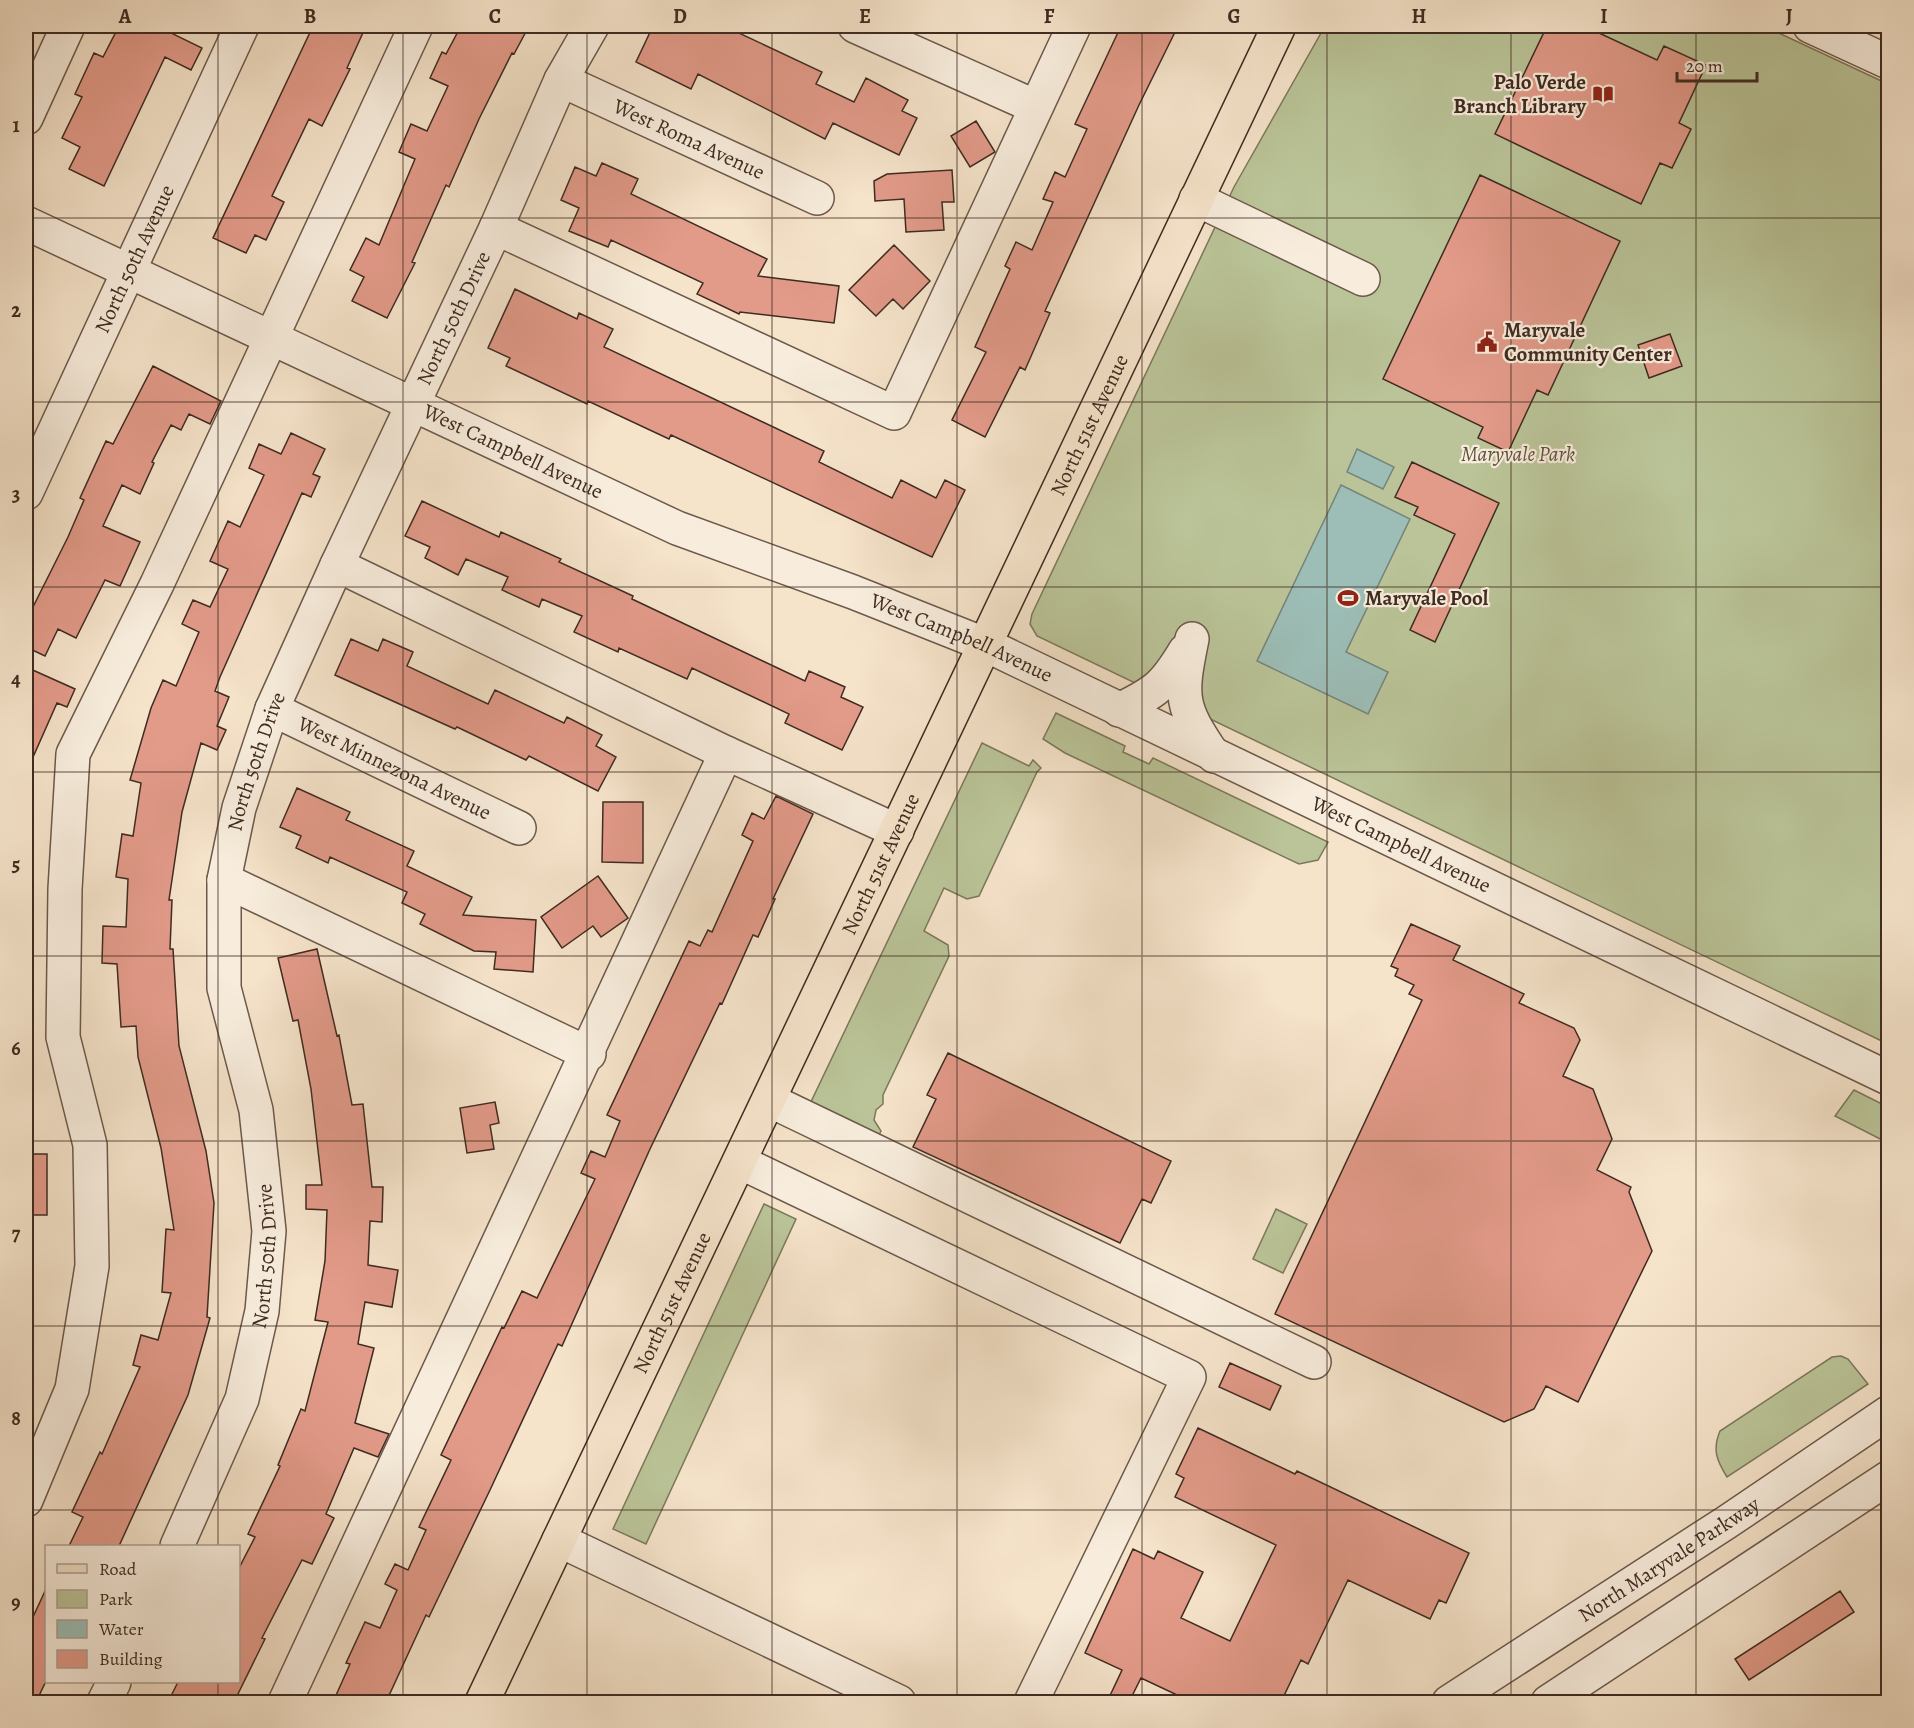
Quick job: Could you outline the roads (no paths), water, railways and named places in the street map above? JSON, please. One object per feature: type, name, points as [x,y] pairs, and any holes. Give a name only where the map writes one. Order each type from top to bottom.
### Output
[{"type":"main road","name":"North 51st Avenue","points":[[482,1702],[1280,26]]},
{"type":"street","points":[[26,118],[68,26]]},
{"type":"street","name":"North 50th Avenue","points":[[26,493],[242,26]]},
{"type":"street","points":[[26,1500],[72,1389],[92,1266],[90,1145],[63,1036],[65,889],[73,754],[158,584],[416,26]]},
{"type":"street","name":"North 50th Drive","points":[[177,1545],[242,1399],[262,1311],[269,1231],[256,1110],[224,987],[224,880],[239,808],[272,709],[337,565],[496,228],[561,80],[592,26]]},
{"type":"street","points":[[855,26],[1036,107]]},
{"type":"street","points":[[496,228],[894,413],[1074,26]]},
{"type":"street","points":[[1816,27],[1888,62]]},
{"type":"street","name":"West Roma Avenue","points":[[561,80],[817,198]]},
{"type":"street","points":[[1196,199],[1363,279]]},
{"type":"street","name":"West Campbell Avenue","points":[[26,223],[270,340],[677,528],[853,592],[984,644],[1888,1078]]},
{"type":"street","points":[[337,565],[726,753],[897,831]]},
{"type":"street","points":[[1119,710],[1149,695],[1166,682],[1192,639],[1183,682],[1185,704],[1196,729],[1214,756]]},
{"type":"street","name":"West Minnezona Avenue","points":[[272,709],[519,828]]},
{"type":"street","points":[[285,1702],[589,1054],[726,753]]},
{"type":"street","points":[[224,880],[589,1054]]},
{"type":"street","points":[[769,1100],[1314,1362]]},
{"type":"street","points":[[740,1161],[1189,1377],[1031,1702]]},
{"type":"street","name":"North Maryvale Parkway","points":[[1449,1702],[1727,1522],[1888,1413]]},
{"type":"street","points":[[1548,1702],[1888,1478]]},
{"type":"street","points":[[1727,1522],[1791,1542]]},
{"type":"street","points":[[559,1539],[899,1702]]},
{"type":"street","points":[[105,1702],[114,1683]]},
{"type":"water","points":[[1357,449],[1394,467],[1383,489],[1347,472]]},
{"type":"water","points":[[1341,485],[1410,519],[1346,652],[1388,672],[1368,714],[1257,661]]},
{"type":"place","name":"Palo Verde Branch Library","points":[[1603,94]]},
{"type":"place","name":"Maryvale Community Center","points":[[1487,342]]},
{"type":"place","name":"Maryvale Pool","points":[[1348,598]]},
{"type":"park label","name":"Maryvale Park","points":[[1518,454]]}]
